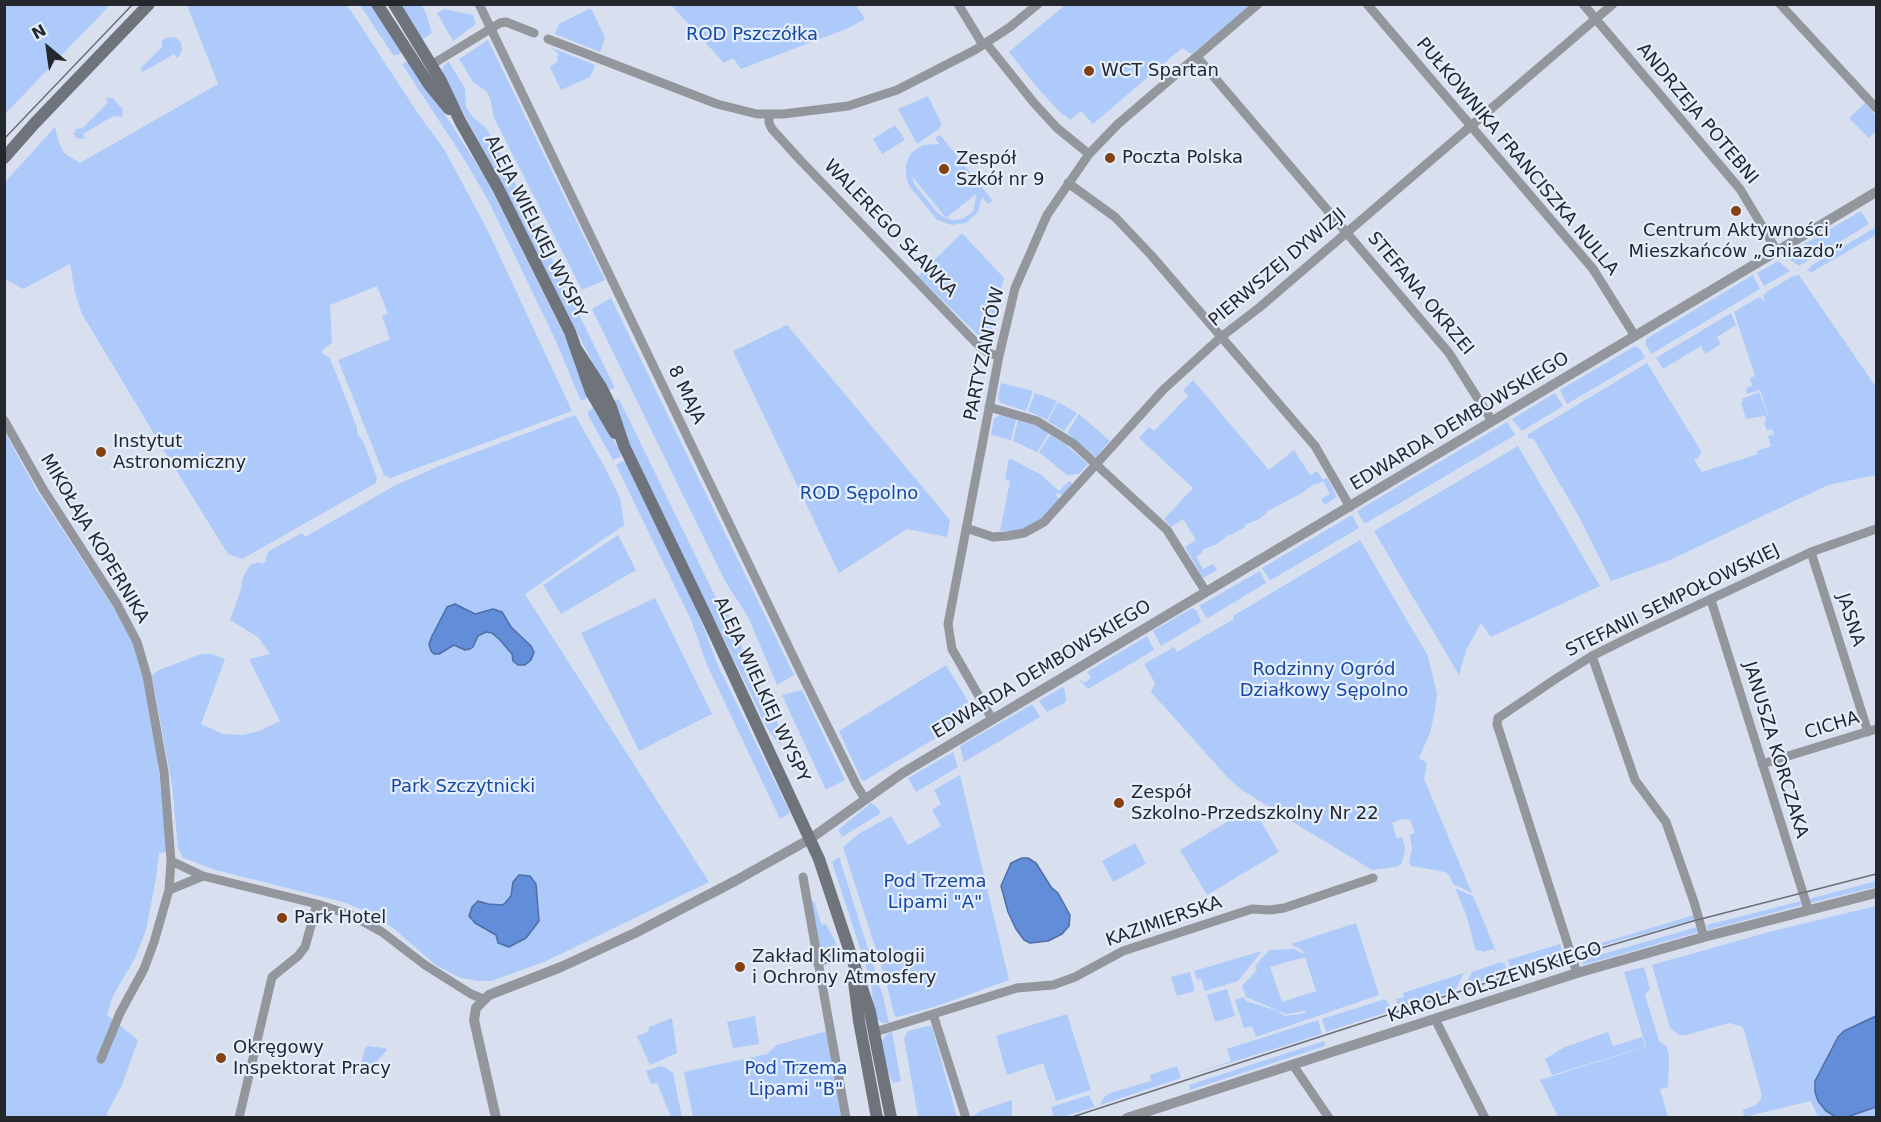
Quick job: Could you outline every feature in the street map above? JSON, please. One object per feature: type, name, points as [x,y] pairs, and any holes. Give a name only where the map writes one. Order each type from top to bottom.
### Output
[{"type":"main road","points":[[4,158],[149,4]]},
{"type":"main road","name":"ALEJA WIELKIEJ WYSPY","points":[[377,4],[430,86],[460,121]]},
{"type":"main road","name":"ALEJA WIELKIEJ WYSPY","points":[[394,4],[441,81],[460,121],[498,188],[577,350],[601,387],[624,446],[810,839],[862,986],[875,1032],[891,1118]]},
{"type":"main road","name":"ALEJA WIELKIEJ WYSPY","points":[[850,954],[859,1021],[877,1118]]},
{"type":"street","name":"8 MAJA","points":[[478,4],[805,681],[865,799]]},
{"type":"street","points":[[958,4],[985,44],[1034,103],[1057,128],[1089,154]]},
{"type":"street","points":[[548,39],[717,104],[769,115],[828,110],[864,102],[918,80],[985,44],[1038,4]]},
{"type":"street","name":"PARTYZANTÓW","points":[[992,719],[957,658],[950,640],[949,616],[1008,311],[1024,266],[1047,215],[1089,154],[1118,124],[1257,4]]},
{"type":"street","name":"PUŁKOWNIKA FRANCISZKA NULLA","points":[[1367,4],[1593,269],[1635,336]]},
{"type":"street","name":"ANDRZEJA POTEBNI","points":[[1583,4],[1740,189],[1777,251]]},
{"type":"street","name":"PIERWSZEJ DYWIZJI","points":[[966,528],[993,537],[1007,537],[1034,528],[1054,512],[1163,390],[1221,337],[1613,4]]},
{"type":"street","points":[[1780,4],[1876,108]]},
{"type":"street","points":[[431,65],[500,23],[506,22],[534,33]]},
{"type":"street","name":"STEFANA OKRZEI","points":[[1197,57],[1449,353],[1492,421]]},
{"type":"street","name":"WALEREGO SŁAWKA","points":[[769,115],[772,129],[801,161],[980,347],[988,353],[999,356]]},
{"type":"street","points":[[1068,183],[1101,205],[1129,230],[1315,446],[1350,507]]},
{"type":"street","name":"EDWARDA DEMBOWSKIEGO","points":[[483,999],[496,991],[561,967],[635,933],[810,839],[901,774],[1876,192]]},
{"type":"street","points":[[989,407],[1022,415],[1049,427],[1074,444],[1167,530],[1206,592]]},
{"type":"street","name":"MIKOŁAJA KOPERNIKA","points":[[4,420],[43,489],[117,604],[137,642],[147,676],[161,749],[171,861],[169,890],[144,969],[124,1004],[101,1059]]},
{"type":"street","name":"STEFANII SEMPOŁOWSKIEJ","points":[[1577,973],[1497,724],[1498,718],[1592,656],[1811,552],[1876,530]]},
{"type":"street","name":"JASNA","points":[[1811,552],[1872,731]]},
{"type":"street","name":"JANUSZA KORCZAKA","points":[[1711,600],[1808,909]]},
{"type":"street","points":[[1592,656],[1635,780],[1666,822],[1704,937]]},
{"type":"street","name":"CICHA","points":[[1762,764],[1872,731]]},
{"type":"street","points":[[171,861],[203,876],[343,912],[371,926],[425,965],[483,999],[476,1008],[474,1020],[496,1118]]},
{"type":"street","points":[[169,890],[203,876]]},
{"type":"street","points":[[803,877],[846,1118]]},
{"type":"street","name":"KAZIMIERSKA","points":[[875,1032],[1017,988],[1053,985],[1075,977],[1114,955],[1132,948],[1252,909],[1284,908],[1373,878]]},
{"type":"street","name":"KAROLA OLSZEWSKIEGO","points":[[1127,1118],[1149,1114],[1294,1064],[1577,973],[1808,909],[1876,893]]},
{"type":"street","points":[[239,1118],[272,977],[298,956],[305,947],[317,904]]},
{"type":"street","points":[[817,962],[850,954]]},
{"type":"street","points":[[933,1014],[966,1118]]},
{"type":"street","points":[[1435,1019],[1485,1118]]},
{"type":"street","points":[[1294,1064],[1329,1118]]},
{"type":"green space","points":[[4,5],[110,5],[5,114],[4,114]]},
{"type":"green space","points":[[187,5],[347,5],[444,149],[488,231],[572,411],[390,478],[384,475],[338,360],[390,339],[382,316],[388,314],[377,286],[330,305],[332,343],[322,350],[323,354],[329,357],[336,373],[357,433],[363,441],[377,478],[376,483],[242,559],[228,554],[82,314],[75,293],[70,264],[23,289],[5,279],[5,182],[55,127],[64,153],[80,163],[218,84]]},
{"type":"green space","points":[[360,5],[372,5],[403,52],[393,55]]},
{"type":"green space","points":[[400,5],[421,5],[432,33],[421,40]]},
{"type":"green space","name":"ROD Pszczółka","points":[[671,5],[856,5],[865,19],[846,29],[741,69],[733,58],[724,63]]},
{"type":"green space","name":"WCT Spartan","points":[[1065,5],[1250,5],[1192,54],[1182,48],[1093,124],[1081,111],[1070,120],[1065,114],[1064,116],[1009,52]]},
{"type":"green space","points":[[444,9],[473,15],[476,24],[453,41],[437,13]]},
{"type":"green space","points":[[589,9],[592,10],[605,38],[600,52],[555,34],[559,24]]},
{"type":"green space","points":[[168,37],[177,38],[181,43],[182,50],[179,56],[177,58],[174,54],[143,72],[140,69],[162,47],[162,40]]},
{"type":"green space","points":[[488,40],[605,280],[582,290],[494,118],[487,92],[473,82],[459,59]]},
{"type":"green space","points":[[550,47],[595,65],[590,77],[561,90],[550,67],[557,62],[558,53]]},
{"type":"green space","points":[[410,60],[485,177],[568,343],[590,397],[581,401],[555,339],[489,202],[466,162],[402,64]]},
{"type":"green space","points":[[448,61],[465,88],[466,107],[473,117],[486,128],[498,149],[615,388],[607,391],[497,174],[443,76],[442,69]]},
{"type":"green space","points":[[928,96],[941,123],[940,128],[917,144],[898,109]]},
{"type":"green space","points":[[112,98],[123,109],[122,117],[113,116],[83,134],[85,138],[76,138],[74,134],[76,129],[83,128],[108,102],[105,99]]},
{"type":"green space","points":[[1865,103],[1876,116],[1876,131],[1869,138],[1849,118]]},
{"type":"green space","points":[[895,125],[905,140],[882,154],[873,139]]},
{"type":"green space","points":[[940,135],[993,201],[988,204],[982,197],[978,212],[966,223],[952,225],[937,220],[910,187],[906,177],[906,164],[911,153],[923,145],[939,144],[935,138]],"holes":[[[911,175],[946,218],[976,194],[974,209],[971,213],[962,219],[945,218],[938,213],[915,185]]]},
{"type":"green space","points":[[1861,211],[1869,224],[1799,266],[1784,256]]},
{"type":"green space","points":[[1876,227],[1876,235],[1812,272],[1807,271],[1812,265]]},
{"type":"green space","points":[[962,233],[1004,278],[988,345],[918,276]]},
{"type":"green space","points":[[1778,261],[1790,271],[1764,286],[1757,273]]},
{"type":"green space","points":[[1753,275],[1760,289],[1651,354],[1646,345],[1646,339]]},
{"type":"green space","points":[[1799,275],[1876,387],[1876,475],[1828,485],[1670,560],[1611,581],[1578,515],[1533,438],[1529,439],[1527,435],[1647,363],[1701,451],[1700,456],[1694,460],[1702,472],[1758,454],[1757,451],[1771,446],[1768,436],[1774,434],[1772,429],[1767,431],[1765,416],[1746,419],[1742,399],[1759,392],[1771,424],[1760,390],[1747,394],[1746,388],[1752,386],[1750,378],[1755,376],[1734,312],[1759,297],[1765,301],[1763,296],[1768,291],[1793,276]]},
{"type":"green space","points":[[611,298],[794,675],[777,685],[748,617],[725,581],[592,309]]},
{"type":"green space","points":[[1731,313],[1736,325],[1717,337],[1721,344],[1705,354],[1701,346],[1663,369],[1656,358]]},
{"type":"green space","name":"ROD Sępolno","points":[[787,325],[950,520],[947,537],[907,529],[839,573],[733,351]]},
{"type":"green space","points":[[1635,346],[1640,349],[1645,358],[1567,404],[1560,390]]},
{"type":"green space","points":[[1193,380],[1269,470],[1294,450],[1310,475],[1317,471],[1323,480],[1327,478],[1337,497],[1324,505],[1321,499],[1330,494],[1323,481],[1314,484],[1217,544],[1202,550],[1203,552],[1196,557],[1203,569],[1213,564],[1217,570],[1203,578],[1185,547],[1196,540],[1183,519],[1171,527],[1164,519],[1193,488],[1139,438],[1149,427],[1154,431],[1188,396],[1183,390]]},
{"type":"green space","points":[[1001,383],[1033,391],[1026,411],[1001,403],[998,398]]},
{"type":"green space","points":[[1035,393],[1057,401],[1047,420],[1028,411]]},
{"type":"green space","points":[[1555,393],[1563,406],[1522,431],[1512,419]]},
{"type":"green space","points":[[619,399],[717,600],[737,626],[744,655],[786,740],[779,744],[767,728],[631,448],[612,401]]},
{"type":"green space","points":[[1058,402],[1077,413],[1064,431],[1048,421]]},
{"type":"green space","points":[[595,407],[621,453],[620,457],[613,460],[588,415],[588,411]]},
{"type":"green space","points":[[1079,414],[1110,441],[1097,458],[1067,433]]},
{"type":"green space","name":"Park Szczytnicki","points":[[575,415],[620,498],[624,525],[525,594],[709,882],[544,962],[491,981],[479,981],[461,978],[437,966],[393,928],[370,913],[343,902],[216,870],[183,858],[178,848],[172,785],[152,676],[157,671],[201,654],[211,654],[225,659],[201,724],[223,734],[242,735],[259,731],[280,721],[249,659],[270,654],[258,637],[230,620],[243,577],[250,565],[259,562],[262,564],[266,561],[269,551],[302,533],[305,537],[394,486],[439,466]]},
{"type":"green space","points":[[1001,415],[1016,419],[1011,440],[991,435],[994,418]]},
{"type":"green space","points":[[1018,420],[1049,433],[1037,452],[1013,441]]},
{"type":"green space","points":[[1507,422],[1515,435],[1364,523],[1357,511]]},
{"type":"green space","points":[[4,431],[37,491],[117,613],[135,646],[147,689],[157,752],[167,852],[159,853],[146,930],[135,958],[113,996],[107,1015],[138,1040],[122,1085],[106,1117],[5,1117]]},
{"type":"green space","points":[[1050,435],[1065,444],[1088,464],[1079,474],[1067,475],[1039,452]]},
{"type":"green space","name":"Rodzinny Ogród Działkowy Sępolno","points":[[1518,446],[1600,586],[1491,637],[1481,623],[1466,650],[1459,675],[1374,531]]},
{"type":"green space","points":[[1009,458],[1040,474],[1059,491],[1069,481],[1074,485],[1063,497],[1058,493],[1056,495],[1060,500],[1046,516],[1026,528],[1009,532],[1000,531],[1010,481],[1005,479]]},
{"type":"green space","points":[[622,461],[625,462],[697,610],[717,663],[790,813],[780,819],[707,665],[691,620],[616,465]]},
{"type":"green space","points":[[1352,515],[1359,528],[1271,580],[1269,579],[1262,568]]},
{"type":"green space","points":[[618,535],[636,570],[561,614],[543,585]]},
{"type":"green space","name":"Rodzinny Ogród Działkowy Sępolno","points":[[1360,540],[1428,656],[1437,694],[1430,733],[1419,758],[1427,763],[1424,779],[1472,893],[1453,884],[1450,876],[1445,872],[1411,866],[1409,862],[1412,849],[1410,835],[1415,833],[1410,820],[1403,819],[1392,823],[1397,839],[1402,837],[1405,847],[1401,864],[1396,867],[1372,870],[1301,827],[1242,790],[1228,778],[1151,692],[1155,683],[1144,664],[1174,647],[1177,652]]},
{"type":"green space","points":[[1260,571],[1266,583],[1208,618],[1206,617],[1199,606]]},
{"type":"green space","points":[[655,598],[712,714],[639,751],[581,633]]},
{"type":"green space","points":[[1192,608],[1197,611],[1201,622],[1161,646],[1153,631]]},
{"type":"green space","points":[[1147,636],[1154,650],[1088,689],[1080,681],[1084,683],[1091,678],[1087,672]]},
{"type":"green space","points":[[946,665],[974,711],[974,715],[864,781],[861,779],[839,731]]},
{"type":"green space","points":[[1063,687],[1066,702],[1047,712],[1039,701]]},
{"type":"green space","points":[[802,690],[845,780],[826,790],[782,695]]},
{"type":"green space","points":[[1031,705],[1040,717],[964,762],[960,746]]},
{"type":"green space","points":[[953,752],[958,767],[916,792],[908,778]]},
{"type":"green space","name":"Pod Trzema Lipami \"A\"","points":[[960,775],[1009,980],[934,1007],[897,1017],[894,1015],[886,981],[843,847],[860,833],[891,816],[908,845],[941,826],[932,810],[941,804],[934,790]]},
{"type":"green space","points":[[871,803],[881,813],[842,837],[838,830]]},
{"type":"green space","points":[[1252,807],[1279,852],[1207,895],[1180,850]]},
{"type":"green space","points":[[1135,843],[1146,864],[1113,882],[1102,861]]},
{"type":"green space","points":[[839,857],[883,996],[889,1023],[882,1023],[874,1013],[871,982],[832,862]]},
{"type":"green space","points":[[1876,881],[1876,887],[1810,903],[1809,899]]},
{"type":"green space","points":[[1455,888],[1473,896],[1498,956],[1494,949],[1476,951],[1466,914]]},
{"type":"green space","points":[[814,901],[822,925],[826,924],[835,941],[837,948],[835,953],[823,956],[821,954],[811,902]]},
{"type":"green space","points":[[1801,901],[1802,905],[1708,930],[1707,925]]},
{"type":"green space","points":[[1876,906],[1876,1117],[1818,1117],[1811,1101],[1744,1117],[1743,1110],[1756,1105],[1761,1099],[1761,1092],[1743,1027],[1729,1023],[1679,1035],[1670,1028],[1652,965],[1769,932]]},
{"type":"green space","points":[[1694,915],[1696,919],[1579,952],[1578,950]]},
{"type":"green space","points":[[1356,923],[1379,995],[1256,1037],[1252,1026],[1244,1028],[1235,1000],[1243,997],[1246,1001],[1278,1011],[1285,1016],[1306,1013],[1305,1011],[1286,1014],[1246,997],[1242,986],[1257,970],[1255,966],[1269,950],[1294,949],[1304,954],[1291,944]],"holes":[[[1305,957],[1316,991],[1282,1002],[1270,967]]]},
{"type":"green space","points":[[1697,927],[1699,932],[1583,965],[1582,960]]},
{"type":"green space","points":[[1560,944],[1563,953],[1510,968],[1508,960]]},
{"type":"green space","points":[[1262,951],[1238,981],[1205,991],[1201,978],[1197,980],[1194,971]]},
{"type":"green space","points":[[1501,962],[1505,964],[1508,973],[1464,987],[1472,972]]},
{"type":"green space","points":[[1644,967],[1650,989],[1645,995],[1659,1041],[1666,1046],[1669,1054],[1668,1087],[1660,1089],[1668,1117],[1558,1117],[1540,1080],[1646,1047],[1624,972]]},
{"type":"green space","points":[[1190,972],[1195,991],[1177,996],[1171,977]]},
{"type":"green space","points":[[1464,973],[1455,990],[1399,1008],[1396,999],[1404,997],[1403,993]]},
{"type":"green space","points":[[1227,989],[1235,1016],[1215,1022],[1207,995]]},
{"type":"green space","points":[[1385,999],[1393,1010],[1326,1032],[1322,1019]]},
{"type":"green space","points":[[1067,1014],[1091,1090],[1056,1101],[1043,1063],[1007,1075],[996,1036]]},
{"type":"green space","points":[[755,1016],[759,1044],[733,1048],[727,1022]]},
{"type":"green space","points":[[672,1018],[677,1053],[650,1065],[637,1036],[648,1032],[649,1027]]},
{"type":"green space","points":[[1318,1020],[1322,1034],[1187,1076],[1231,1061],[1227,1049]]},
{"type":"green space","points":[[932,1027],[957,1117],[918,1117],[904,1038],[908,1031]]},
{"type":"green space","name":"Pod Trzema Lipami \"B\"","points":[[827,1031],[842,1117],[693,1117],[684,1072],[767,1054],[777,1045]]},
{"type":"green space","points":[[892,1032],[901,1081],[893,1083],[886,1067],[882,1041],[887,1034]]},
{"type":"green space","points":[[1608,1032],[1613,1046],[1642,1037],[1645,1047],[1552,1075],[1545,1059],[1565,1047]]},
{"type":"green space","points":[[1324,1041],[1325,1046],[1190,1090],[1189,1085]]},
{"type":"green space","points":[[368,1046],[387,1050],[364,1076],[360,1077],[365,1048]]},
{"type":"green space","points":[[660,1066],[673,1073],[682,1117],[671,1117],[657,1083],[651,1084],[646,1071]]},
{"type":"green space","points":[[1177,1066],[1181,1078],[1100,1105],[1104,1097],[1110,1093],[1151,1081],[1150,1075]]},
{"type":"green space","points":[[1089,1095],[1095,1107],[1062,1117],[1054,1117],[1051,1107]]},
{"type":"green space","points":[[1012,1100],[1012,1116],[1006,1118],[972,1117],[980,1111]]},
{"type":"shaded area","points":[[455,604],[475,614],[493,609],[502,612],[511,627],[531,646],[534,652],[531,660],[525,665],[518,665],[500,640],[492,633],[486,632],[478,636],[470,649],[465,650],[454,645],[439,654],[434,654],[429,644],[432,636],[447,607]]},
{"type":"shaded area","points":[[1028,858],[1036,863],[1051,887],[1058,893],[1070,915],[1069,926],[1062,934],[1048,941],[1030,943],[1024,940],[1008,912],[1001,886],[1011,863]]},
{"type":"shaded area","points":[[519,875],[530,876],[536,884],[539,921],[526,938],[509,947],[498,943],[496,935],[475,923],[469,916],[472,907],[478,901],[488,904],[502,905],[505,903],[511,896],[513,882]]},
{"type":"shaded area","points":[[1876,1016],[1876,1107],[1847,1117],[1836,1117],[1826,1111],[1818,1101],[1815,1081],[1838,1037],[1844,1031]]},
{"type":"tram line","points":[[4,139],[133,4]]},
{"type":"tram line","points":[[1069,1118],[1520,972],[1693,921],[1876,874]]},
{"type":"place","name":"WCT Spartan","points":[[1089,71]]},
{"type":"place","name":"Poczta Polska","points":[[1110,158]]},
{"type":"place","name":"Zespół Szkół nr 9","points":[[944,169]]},
{"type":"place","name":"Centrum Aktywności Mieszkańców „Gniazdo”","points":[[1736,211]]},
{"type":"place","name":"Instytut Astronomiczny","points":[[101,452]]},
{"type":"place","name":"Zespół Szkolno-Przedszkolny Nr 22","points":[[1119,803]]},
{"type":"place","name":"Park Hotel","points":[[282,918]]},
{"type":"place","name":"Zakład Klimatologii i Ochrony Atmosfery","points":[[740,967]]},
{"type":"place","name":"Okręgowy Inspektorat Pracy","points":[[221,1058]]}]
